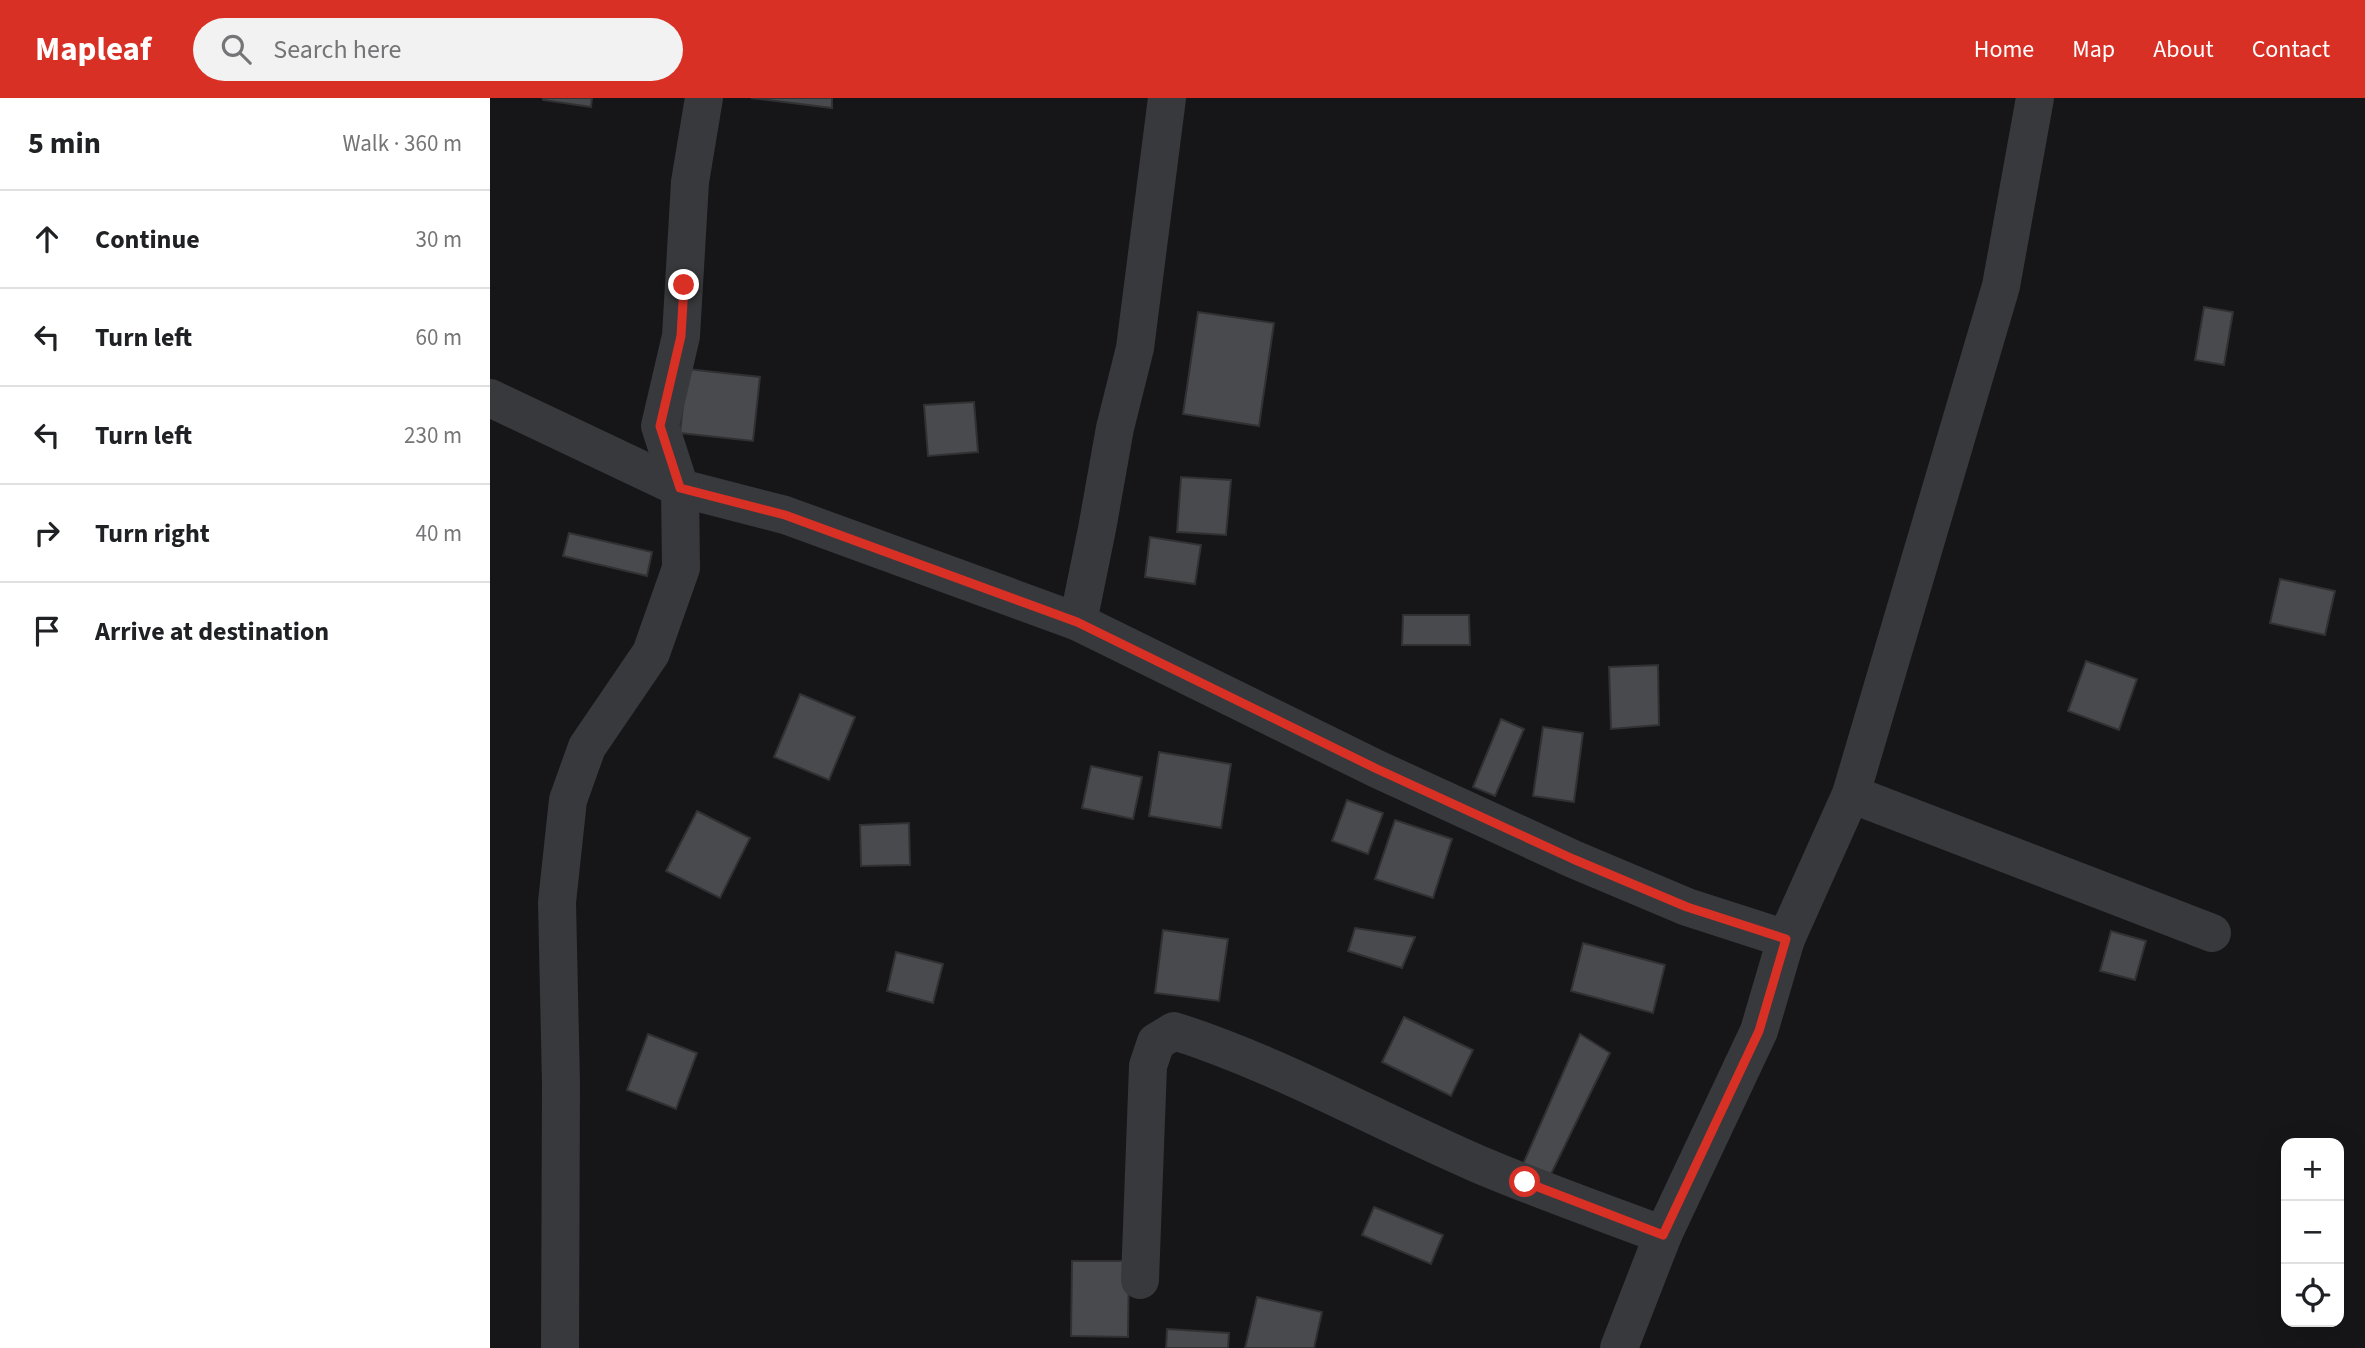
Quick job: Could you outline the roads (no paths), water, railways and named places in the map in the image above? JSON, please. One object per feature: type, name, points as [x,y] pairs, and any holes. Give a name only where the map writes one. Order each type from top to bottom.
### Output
[{"type":"street","points":[[560,1348],[561,1084],[557,902],[568,800],[587,747],[651,653],[681,568],[680,488],[660,426],[681,336],[690,182],[705,98]]},
{"type":"street","points":[[1077,622],[1115,428],[1135,348],[1167,98]]},
{"type":"street","points":[[1619,1348],[1663,1235],[1759,1031],[1786,939],[1851,794],[2001,286],[2035,98]]},
{"type":"street","points":[[490,398],[680,488],[785,515],[1077,622],[1377,769],[1585,865],[1687,907],[1786,939]]},
{"type":"street","points":[[1851,794],[2212,933]]},
{"type":"street","points":[[1140,1280],[1148,1066],[1156,1042],[1174,1031],[1197,1038],[1314,1088],[1479,1164],[1663,1235]]}]
